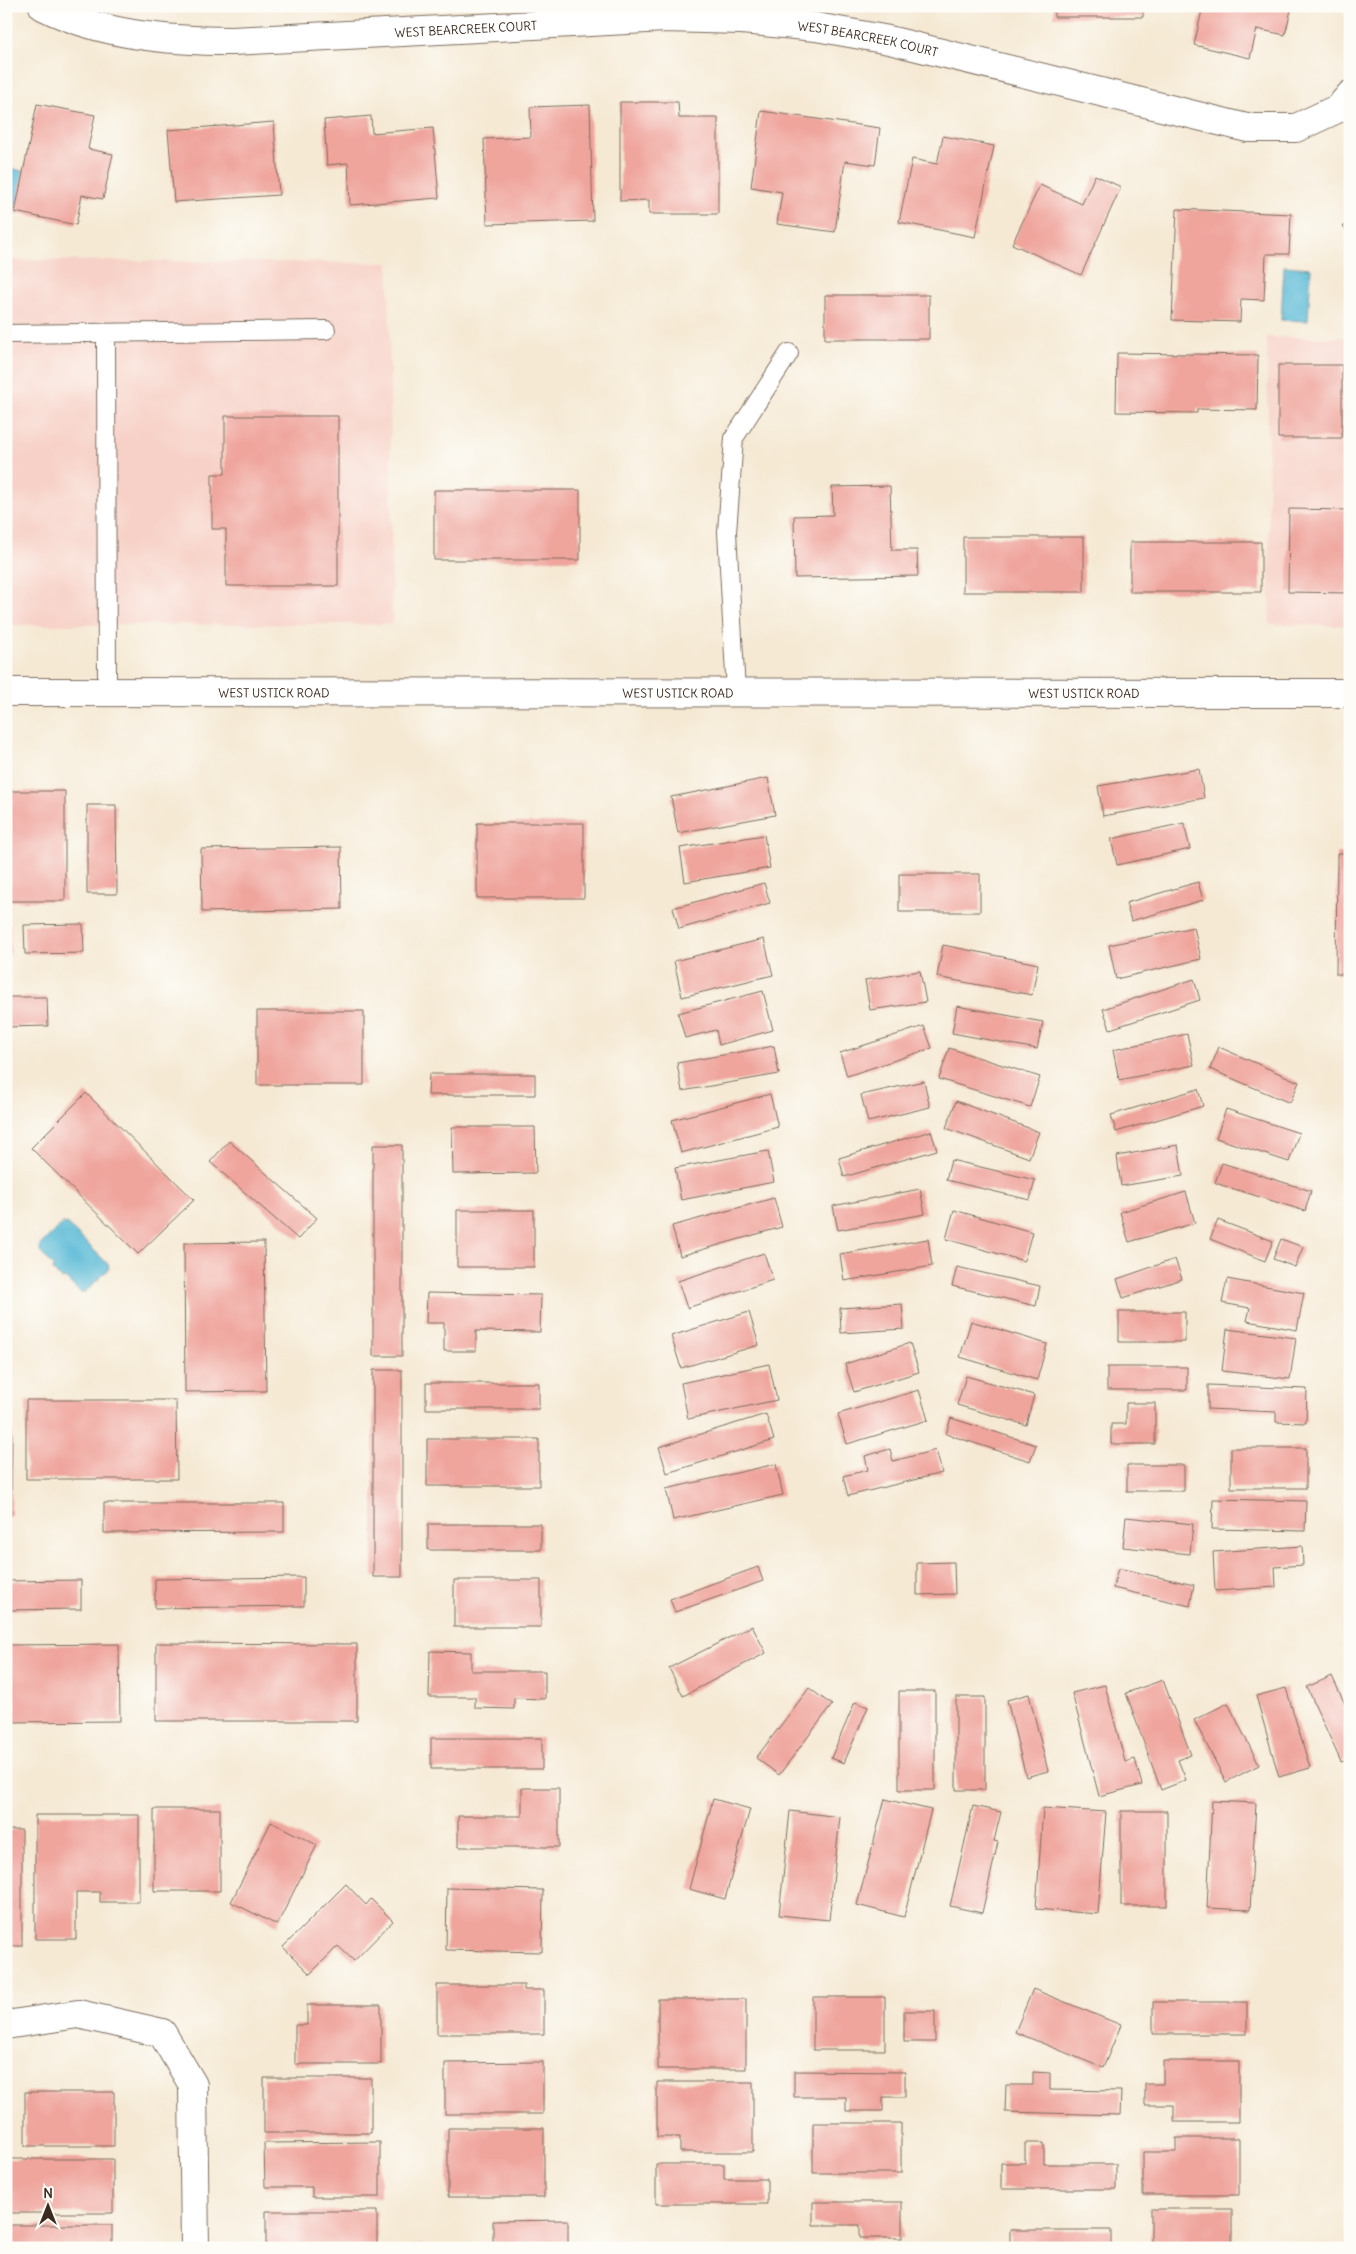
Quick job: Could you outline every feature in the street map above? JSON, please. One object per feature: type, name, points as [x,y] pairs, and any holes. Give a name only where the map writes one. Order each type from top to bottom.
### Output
[{"type":"street","name":"WEST BEARCREEK COURT","points":[[43,6],[92,25],[138,36],[185,41],[232,41],[665,18],[742,20],[797,25],[889,40],[1247,128],[1296,128],[1339,108],[1350,95]]},
{"type":"street","name":"WEST USTICK ROAD","points":[[6,692],[1350,693]]},
{"type":"street","points":[[6,2026],[78,2014],[162,2033],[193,2085],[195,2248]]},
{"type":"lane","points":[[6,334],[326,330]]},
{"type":"lane","points":[[106,334],[107,692]]},
{"type":"lane","points":[[736,692],[727,532],[734,438],[789,353]]},
{"type":"shaded area","points":[[6,260],[389,263],[392,624],[6,625]]},
{"type":"shaded area","points":[[1267,337],[1350,338],[1350,626],[1270,624]]},
{"type":"water","points":[[6,167],[26,172],[17,213],[6,210]]},
{"type":"water","points":[[1284,266],[1311,268],[1308,321],[1281,320]]},
{"type":"water","points":[[62,1224],[67,1224],[108,1264],[109,1269],[85,1292],[80,1292],[65,1278],[62,1279],[53,1271],[53,1266],[40,1252],[40,1245]]},
{"type":"building","points":[[1054,6],[1143,6],[1143,17],[1054,17]]},
{"type":"building","points":[[1203,6],[1292,6],[1285,35],[1257,29],[1250,58],[1194,45]]},
{"type":"building","points":[[620,102],[678,102],[679,118],[718,118],[718,214],[649,214],[649,200],[620,201]]},
{"type":"building","points":[[37,104],[95,115],[88,149],[113,154],[103,199],[82,195],[76,225],[15,212]]},
{"type":"building","points":[[590,105],[593,221],[487,224],[484,139],[531,137],[530,107]]},
{"type":"building","points":[[761,111],[880,128],[875,165],[845,161],[835,232],[777,224],[782,192],[751,187]]},
{"type":"building","points":[[371,116],[372,133],[433,128],[439,198],[350,205],[348,163],[327,165],[324,120]]},
{"type":"building","points":[[274,122],[279,195],[174,202],[168,130]]},
{"type":"building","points":[[943,136],[994,146],[975,237],[899,222],[912,159],[937,164]]},
{"type":"building","points":[[1095,175],[1121,187],[1081,275],[1012,244],[1040,185],[1082,204]]},
{"type":"building","points":[[1177,209],[1291,214],[1289,254],[1266,254],[1264,300],[1241,299],[1240,322],[1172,320]]},
{"type":"building","points":[[1350,218],[1350,232],[1343,227]]},
{"type":"building","points":[[825,295],[929,295],[929,339],[825,339]]},
{"type":"building","points":[[1117,353],[1258,355],[1257,410],[1197,409],[1197,413],[1116,412]]},
{"type":"building","points":[[1278,365],[1342,365],[1342,438],[1278,438]]},
{"type":"building","points":[[225,416],[338,416],[338,586],[226,586],[226,529],[212,529],[212,474],[225,474]]},
{"type":"building","points":[[890,486],[892,550],[917,550],[918,576],[795,578],[794,516],[833,515],[832,487]]},
{"type":"building","points":[[434,490],[580,490],[580,560],[434,560]]},
{"type":"building","points":[[1289,509],[1350,510],[1350,593],[1288,592]]},
{"type":"building","points":[[963,537],[1084,537],[1084,592],[963,592]]},
{"type":"building","points":[[1130,542],[1261,542],[1261,592],[1130,592]]},
{"type":"building","points":[[1199,769],[1204,798],[1103,816],[1098,786]]},
{"type":"building","points":[[768,778],[775,815],[678,833],[671,797]]},
{"type":"building","points":[[6,791],[65,791],[65,901],[6,901]]},
{"type":"building","points":[[87,805],[116,805],[117,894],[87,894]]},
{"type":"building","points":[[477,823],[584,823],[584,898],[477,898]]},
{"type":"building","points":[[1184,823],[1190,849],[1117,865],[1111,839]]},
{"type":"building","points":[[764,835],[770,868],[685,882],[680,848]]},
{"type":"building","points":[[341,847],[342,909],[202,912],[201,849]]},
{"type":"building","points":[[1337,853],[1350,853],[1350,974],[1336,974]]},
{"type":"building","points":[[899,874],[980,874],[980,912],[899,912]]},
{"type":"building","points":[[1198,882],[1203,900],[1131,921],[1126,903]]},
{"type":"building","points":[[764,883],[770,903],[679,929],[673,908]]},
{"type":"building","points":[[6,924],[10,924],[10,954],[6,954]]},
{"type":"building","points":[[83,924],[84,953],[25,954],[24,925]]},
{"type":"building","points":[[1194,927],[1201,959],[1116,979],[1109,945]]},
{"type":"building","points":[[764,939],[773,975],[682,997],[674,961]]},
{"type":"building","points":[[943,945],[1038,964],[1032,995],[937,977]]},
{"type":"building","points":[[920,971],[926,1002],[870,1010],[865,980]]},
{"type":"building","points":[[1194,979],[1200,1000],[1110,1029],[1103,1009]]},
{"type":"building","points":[[763,991],[773,1030],[719,1045],[716,1030],[685,1038],[678,1013]]},
{"type":"building","points":[[6,997],[47,997],[48,1026],[6,1027]]},
{"type":"building","points":[[957,1006],[1043,1022],[1037,1049],[952,1033]]},
{"type":"building","points":[[257,1011],[364,1011],[364,1085],[257,1085]]},
{"type":"building","points":[[924,1026],[932,1048],[847,1076],[840,1053]]},
{"type":"building","points":[[1187,1034],[1194,1065],[1119,1080],[1113,1050]]},
{"type":"building","points":[[774,1046],[779,1074],[682,1091],[677,1063]]},
{"type":"building","points":[[1219,1047],[1299,1082],[1290,1103],[1210,1069]]},
{"type":"building","points":[[949,1048],[1040,1077],[1030,1107],[939,1079]]},
{"type":"building","points":[[429,1074],[535,1074],[535,1095],[428,1095]]},
{"type":"building","points":[[924,1081],[930,1107],[868,1122],[861,1095]]},
{"type":"building","points":[[1198,1089],[1203,1106],[1116,1132],[1111,1115]]},
{"type":"building","points":[[86,1093],[194,1200],[138,1254],[31,1148]]},
{"type":"building","points":[[770,1094],[778,1127],[681,1153],[672,1120]]},
{"type":"building","points":[[956,1101],[1039,1132],[1029,1158],[946,1128]]},
{"type":"building","points":[[1226,1109],[1299,1133],[1289,1162],[1216,1138]]},
{"type":"building","points":[[452,1127],[535,1127],[536,1173],[453,1174]]},
{"type":"building","points":[[931,1131],[937,1150],[844,1177],[839,1158]]},
{"type":"building","points":[[229,1141],[317,1218],[298,1239],[210,1162]]},
{"type":"building","points":[[373,1145],[402,1145],[402,1356],[373,1356]]},
{"type":"building","points":[[1178,1145],[1183,1176],[1121,1186],[1117,1156]]},
{"type":"building","points":[[768,1151],[774,1182],[681,1200],[675,1168]]},
{"type":"building","points":[[951,1160],[1035,1180],[1030,1200],[946,1180]]},
{"type":"building","points":[[1222,1163],[1311,1191],[1305,1211],[1215,1183]]},
{"type":"building","points":[[920,1189],[925,1214],[838,1230],[833,1206]]},
{"type":"building","points":[[1186,1192],[1195,1223],[1129,1242],[1120,1212]]},
{"type":"building","points":[[774,1198],[782,1227],[680,1256],[672,1226]]},
{"type":"building","points":[[457,1210],[534,1210],[534,1267],[457,1267]]},
{"type":"building","points":[[954,1210],[1032,1232],[1024,1261],[946,1239]]},
{"type":"building","points":[[1218,1220],[1273,1241],[1265,1261],[1210,1239]]},
{"type":"building","points":[[928,1239],[932,1266],[844,1281],[840,1254]]},
{"type":"building","points":[[1281,1239],[1303,1247],[1295,1267],[1273,1259]]},
{"type":"building","points":[[264,1242],[266,1391],[185,1392],[184,1243]]},
{"type":"building","points":[[764,1253],[773,1280],[687,1308],[678,1281]]},
{"type":"building","points":[[1175,1259],[1182,1279],[1123,1298],[1117,1279]]},
{"type":"building","points":[[957,1267],[1040,1286],[1036,1306],[952,1286]]},
{"type":"building","points":[[1227,1279],[1304,1293],[1297,1330],[1247,1321],[1250,1308],[1222,1303]]},
{"type":"building","points":[[427,1293],[541,1295],[540,1332],[476,1331],[476,1351],[444,1351],[444,1323],[426,1323]]},
{"type":"building","points":[[902,1304],[904,1329],[841,1333],[840,1308]]},
{"type":"building","points":[[749,1312],[759,1345],[681,1368],[671,1336]]},
{"type":"building","points":[[1119,1312],[1185,1312],[1185,1342],[1119,1342]]},
{"type":"building","points":[[971,1321],[1047,1344],[1037,1380],[960,1357]]},
{"type":"building","points":[[1227,1329],[1296,1338],[1290,1379],[1222,1371]]},
{"type":"building","points":[[910,1343],[919,1372],[854,1392],[845,1364]]},
{"type":"building","points":[[769,1364],[777,1400],[688,1419],[681,1383]]},
{"type":"building","points":[[1107,1367],[1187,1367],[1187,1390],[1107,1390]]},
{"type":"building","points":[[373,1370],[402,1370],[402,1577],[373,1577]]},
{"type":"building","points":[[966,1376],[1034,1395],[1026,1425],[957,1405]]},
{"type":"building","points":[[426,1383],[539,1383],[539,1409],[426,1409]]},
{"type":"building","points":[[1208,1385],[1307,1389],[1306,1423],[1276,1422],[1276,1412],[1208,1409]]},
{"type":"building","points":[[919,1390],[928,1420],[847,1444],[838,1414]]},
{"type":"building","points":[[26,1400],[176,1400],[177,1479],[26,1479]]},
{"type":"building","points":[[1126,1403],[1155,1403],[1155,1444],[1111,1444],[1111,1424],[1126,1424]]},
{"type":"building","points":[[766,1414],[774,1440],[667,1473],[659,1447]]},
{"type":"building","points":[[951,1418],[1036,1445],[1030,1461],[946,1434]]},
{"type":"building","points":[[6,1426],[12,1426],[11,1516],[6,1516]]},
{"type":"building","points":[[427,1439],[539,1439],[539,1486],[427,1486]]},
{"type":"building","points":[[1231,1448],[1306,1448],[1306,1488],[1231,1488]]},
{"type":"building","points":[[890,1449],[893,1461],[936,1450],[942,1473],[848,1496],[843,1476],[868,1470],[865,1456]]},
{"type":"building","points":[[776,1464],[783,1495],[673,1520],[666,1489]]},
{"type":"building","points":[[1127,1465],[1184,1465],[1184,1491],[1127,1491]]},
{"type":"building","points":[[1213,1499],[1306,1501],[1305,1531],[1212,1529]]},
{"type":"building","points":[[104,1503],[284,1503],[284,1532],[104,1533]]},
{"type":"building","points":[[1126,1517],[1193,1524],[1190,1554],[1123,1547]]},
{"type":"building","points":[[428,1524],[541,1524],[541,1550],[428,1550]]},
{"type":"building","points":[[1302,1546],[1303,1565],[1275,1567],[1276,1587],[1215,1591],[1213,1552]]},
{"type":"building","points":[[954,1562],[955,1594],[917,1595],[917,1563]]},
{"type":"building","points":[[758,1567],[763,1581],[675,1612],[670,1599]]},
{"type":"building","points":[[1118,1568],[1194,1585],[1190,1606],[1113,1588]]},
{"type":"building","points":[[304,1577],[304,1606],[155,1608],[155,1579]]},
{"type":"building","points":[[81,1580],[81,1609],[6,1610],[6,1581]]},
{"type":"building","points":[[454,1580],[541,1580],[541,1627],[454,1627]]},
{"type":"building","points":[[752,1626],[766,1653],[683,1696],[669,1668]]},
{"type":"building","points":[[156,1643],[357,1644],[357,1721],[156,1721]]},
{"type":"building","points":[[119,1644],[120,1721],[6,1722],[6,1645]]},
{"type":"building","points":[[430,1651],[471,1652],[471,1671],[545,1671],[545,1699],[514,1698],[514,1709],[475,1708],[475,1697],[429,1697]]},
{"type":"building","points":[[1332,1676],[1350,1715],[1350,1759],[1341,1762],[1307,1687]]},
{"type":"building","points":[[1163,1680],[1191,1755],[1178,1760],[1186,1780],[1161,1790],[1126,1693]]},
{"type":"building","points":[[1105,1685],[1125,1762],[1135,1759],[1142,1785],[1099,1796],[1072,1693]]},
{"type":"building","points":[[809,1688],[832,1705],[779,1775],[756,1758]]},
{"type":"building","points":[[1286,1688],[1310,1768],[1279,1777],[1256,1696]]},
{"type":"building","points":[[899,1691],[935,1691],[935,1790],[899,1790]]},
{"type":"building","points":[[1029,1694],[1048,1771],[1026,1777],[1007,1700]]},
{"type":"building","points":[[956,1697],[985,1697],[985,1790],[956,1790]]},
{"type":"building","points":[[855,1702],[868,1707],[844,1763],[831,1758]]},
{"type":"building","points":[[1228,1703],[1259,1765],[1226,1782],[1194,1720]]},
{"type":"building","points":[[431,1738],[542,1738],[542,1769],[431,1769]]},
{"type":"building","points":[[522,1788],[559,1788],[559,1847],[458,1847],[458,1816],[522,1816]]},
{"type":"building","points":[[713,1799],[750,1809],[725,1899],[689,1889]]},
{"type":"building","points":[[885,1799],[931,1810],[904,1917],[857,1905]]},
{"type":"building","points":[[1212,1801],[1256,1803],[1250,1910],[1207,1908]]},
{"type":"building","points":[[973,1806],[1001,1812],[994,1841],[998,1842],[982,1913],[950,1906]]},
{"type":"building","points":[[1043,1808],[1106,1812],[1098,1914],[1036,1909]]},
{"type":"building","points":[[154,1809],[220,1809],[220,1891],[154,1891]]},
{"type":"building","points":[[790,1811],[840,1817],[829,1920],[779,1915]]},
{"type":"building","points":[[1121,1811],[1167,1811],[1167,1906],[1121,1906]]},
{"type":"building","points":[[35,1815],[139,1815],[139,1902],[100,1902],[100,1892],[76,1892],[76,1939],[35,1939]]},
{"type":"building","points":[[271,1822],[317,1845],[277,1925],[231,1902]]},
{"type":"building","points":[[6,1830],[22,1830],[22,1946],[6,1946]]},
{"type":"building","points":[[346,1884],[366,1905],[371,1899],[393,1921],[354,1961],[338,1946],[310,1974],[283,1947]]},
{"type":"building","points":[[447,1888],[543,1890],[542,1952],[446,1950]]},
{"type":"building","points":[[437,1985],[524,1985],[524,1990],[544,1990],[544,2034],[437,2034]]},
{"type":"building","points":[[1033,1989],[1121,2025],[1103,2068],[1015,2032]]},
{"type":"building","points":[[813,1997],[885,1997],[885,2050],[813,2050]]},
{"type":"building","points":[[658,1999],[746,1999],[746,2069],[658,2069]]},
{"type":"building","points":[[1153,2002],[1247,2002],[1247,2034],[1153,2034]]},
{"type":"building","points":[[307,2005],[381,2005],[381,2064],[295,2064],[295,2025],[307,2025]]},
{"type":"building","points":[[904,2011],[935,2011],[935,2042],[904,2042]]},
{"type":"building","points":[[1163,2061],[1239,2061],[1239,2122],[1174,2122],[1174,2105],[1145,2105],[1145,2084],[1163,2084]]},
{"type":"building","points":[[543,2062],[543,2114],[445,2114],[445,2063]]},
{"type":"building","points":[[794,2071],[905,2072],[905,2097],[883,2097],[883,2111],[846,2111],[846,2097],[794,2097]]},
{"type":"building","points":[[1033,2072],[1050,2073],[1050,2090],[1121,2091],[1120,2115],[1005,2112],[1006,2085],[1033,2085]]},
{"type":"building","points":[[264,2078],[371,2078],[371,2133],[264,2133]]},
{"type":"building","points":[[657,2082],[753,2082],[753,2152],[680,2152],[680,2137],[657,2137]]},
{"type":"building","points":[[25,2092],[114,2092],[114,2146],[25,2146]]},
{"type":"building","points":[[813,2123],[901,2123],[901,2173],[813,2173]]},
{"type":"building","points":[[448,2128],[544,2128],[544,2197],[448,2197]]},
{"type":"building","points":[[1176,2138],[1239,2138],[1239,2195],[1143,2195],[1143,2152],[1176,2152]]},
{"type":"building","points":[[380,2142],[380,2197],[312,2197],[312,2187],[265,2187],[264,2143]]},
{"type":"building","points":[[1025,2143],[1044,2143],[1044,2164],[1116,2164],[1116,2189],[1001,2189],[1001,2163],[1025,2163]]},
{"type":"building","points":[[6,2159],[113,2159],[113,2213],[6,2213]]},
{"type":"building","points":[[656,2164],[724,2164],[724,2179],[767,2179],[767,2204],[656,2204]]},
{"type":"building","points":[[813,2202],[902,2202],[902,2238],[860,2238],[860,2225],[813,2225]]},
{"type":"building","points":[[1151,2209],[1232,2209],[1232,2248],[1151,2248]]},
{"type":"building","points":[[266,2211],[377,2211],[377,2248],[266,2248]]},
{"type":"building","points":[[568,2220],[568,2244],[540,2244],[540,2248],[412,2248],[412,2245],[493,2245],[493,2221]]},
{"type":"building","points":[[6,2225],[112,2225],[112,2248],[6,2248]]},
{"type":"building","points":[[1010,2230],[1111,2230],[1111,2248],[1010,2248]]}]
